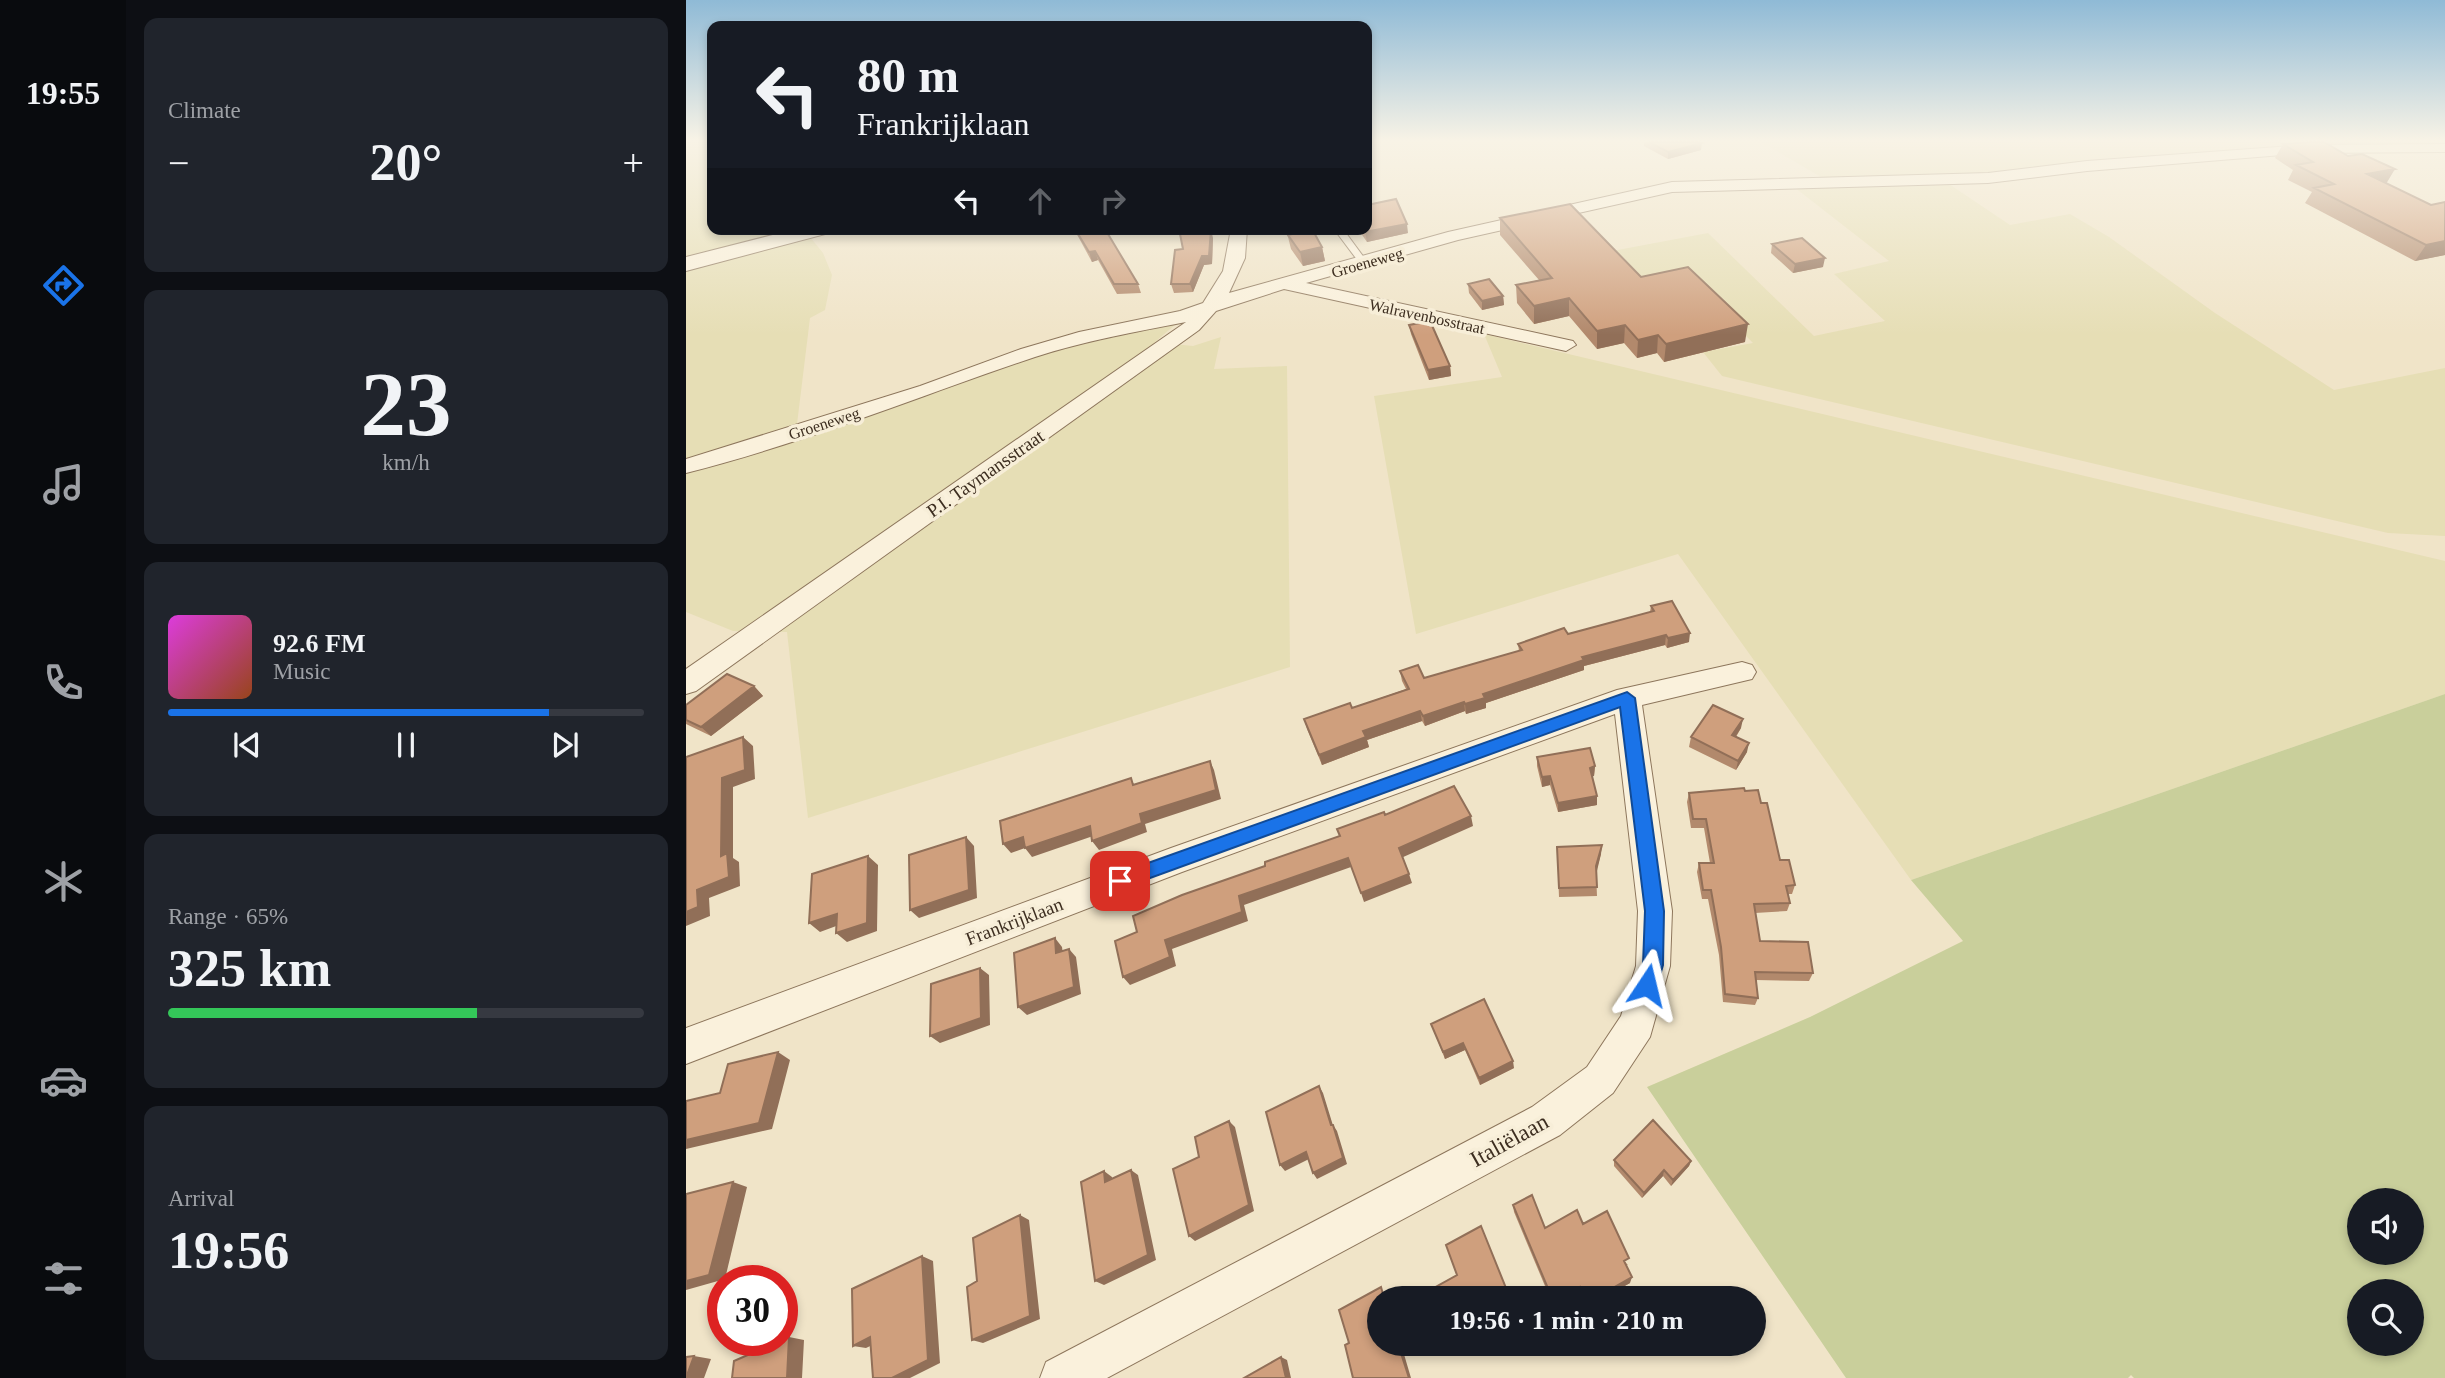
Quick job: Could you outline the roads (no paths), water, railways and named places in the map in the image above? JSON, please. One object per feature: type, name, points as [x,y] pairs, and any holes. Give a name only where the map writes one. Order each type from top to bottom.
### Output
[{"type":"street","name":"Groeneweg","points":[[686,466],[927,390],[1028,353],[1079,338],[1185,316],[1461,234],[1585,206]]},
{"type":"street","points":[[686,264],[799,235]]},
{"type":"street","name":"P.I. Taymansstraat","points":[[686,683],[1192,326],[1231,278],[1240,254],[1239,235]]},
{"type":"street","name":"Walravenbosstraat","points":[[1287,285],[1566,345]]},
{"type":"street","name":"Frankrijklaan","points":[[686,1046],[1171,862],[1627,698],[1742,672]]},
{"type":"street","name":"Italiëlaan","points":[[1062,1378],[1546,1121],[1601,1080],[1637,1024],[1653,965],[1655,911],[1627,698]]},
{"type":"lane","points":[[1343,235],[1364,262]]}]
